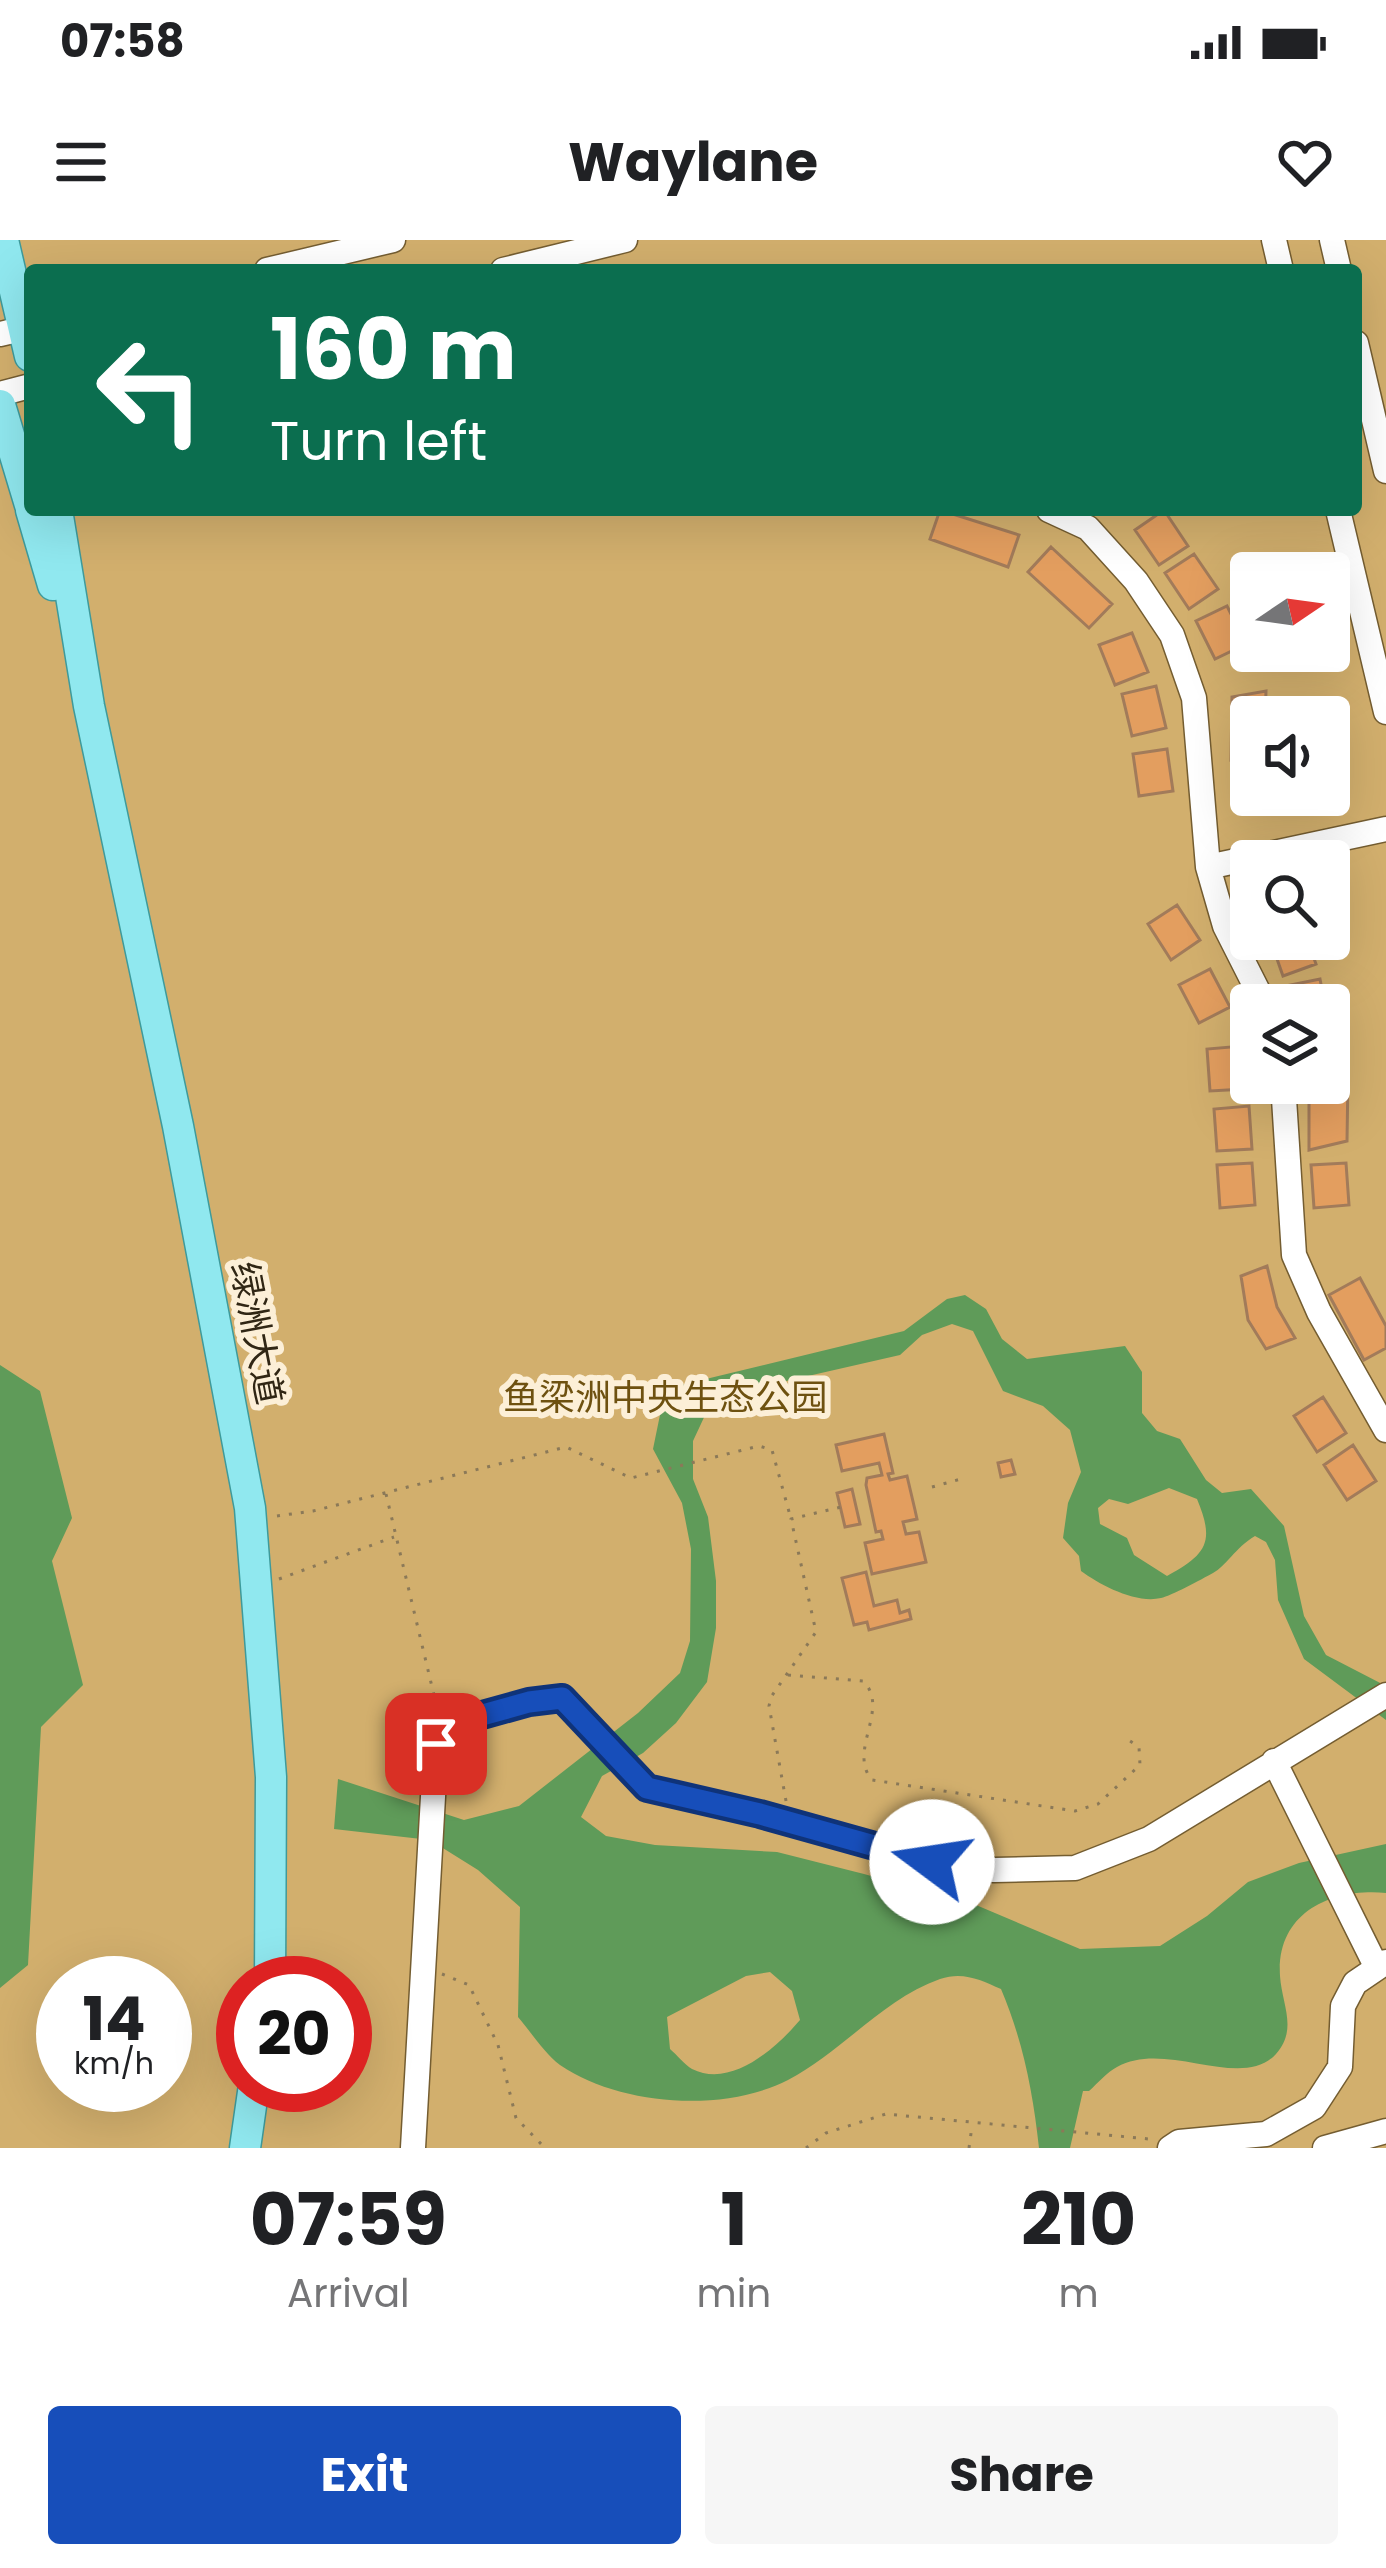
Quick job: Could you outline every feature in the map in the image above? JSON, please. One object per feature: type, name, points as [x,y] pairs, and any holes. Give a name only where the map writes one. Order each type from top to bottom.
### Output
[{"type":"main road","points":[[4,246],[21,336]]},
{"type":"main road","name":"绿洲大道","points":[[0,405],[9,455],[24,491]]},
{"type":"main road","name":"绿洲大道","points":[[33,516],[89,706]]},
{"type":"main road","name":"绿洲大道","points":[[58,516],[89,706],[178,1126],[251,1514],[271,1777],[270,1956]]},
{"type":"main road","points":[[244,2148],[250,2112]]},
{"type":"street","points":[[292,264],[393,240]]},
{"type":"street","points":[[527,264],[625,240]]},
{"type":"street","points":[[4,246],[24,271]]},
{"type":"street","points":[[1362,369],[1386,471]]},
{"type":"street","points":[[1062,516],[1088,528],[1136,581],[1172,635],[1194,698],[1208,867],[1226,926],[1255,984]]},
{"type":"street","points":[[1339,516],[1386,712]]},
{"type":"street","points":[[1208,867],[1386,830]]},
{"type":"street","points":[[1284,1104],[1294,1256],[1318,1312],[1386,1430]]},
{"type":"street","points":[[413,2148],[436,1744],[457,1722],[562,1698],[647,1788],[932,1862],[994,1870],[1075,1868],[1149,1839],[1386,1695]]},
{"type":"street","points":[[1174,2145],[1267,2134],[1314,2107],[1340,2067],[1343,2006],[1355,1983],[1381,1964],[1274,1761]]},
{"type":"street","points":[[1324,2148],[1386,2132]]},
{"type":"path","points":[[251,1514],[285,1517],[566,1447],[631,1478],[759,1446],[772,1450],[816,1632],[769,1706],[791,1823]]},
{"type":"path","points":[[932,1487],[961,1479]]},
{"type":"path","points":[[385,1492],[444,1736]]},
{"type":"path","points":[[791,1519],[841,1507]]},
{"type":"path","points":[[256,1587],[396,1536]]},
{"type":"path","points":[[788,1675],[863,1681],[871,1688],[873,1705],[862,1760],[872,1780],[1075,1811],[1098,1804],[1139,1766],[1139,1748],[1130,1742]]},
{"type":"path","points":[[423,1967],[469,1985],[498,2045],[516,2119],[544,2148]]},
{"type":"path","points":[[806,2148],[826,2133],[886,2114],[1174,2145]]},
{"type":"path","points":[[969,2148],[972,2124]]},
{"type":"green space","name":"鱼梁洲中央生态公园","points":[[0,240],[1386,240],[1386,2148],[0,2148]]},
{"type":"shaded area","points":[[965,1295],[986,1309],[1002,1339],[1027,1359],[1125,1346],[1142,1372],[1142,1413],[1157,1431],[1180,1439],[1206,1480],[1222,1493],[1251,1489],[1284,1526],[1304,1616],[1326,1655],[1386,1686],[1386,1720],[1304,1659],[1278,1600],[1275,1560],[1266,1542],[1255,1536],[1218,1570],[1161,1598],[1130,1596],[1081,1571],[1079,1556],[1063,1538],[1068,1503],[1081,1472],[1070,1430],[1043,1406],[1003,1391],[973,1331],[952,1324],[922,1335],[900,1355],[742,1391],[707,1411],[693,1441],[693,1479],[708,1517],[716,1581],[716,1628],[707,1682],[676,1723],[643,1753],[602,1776],[581,1817],[606,1836],[655,1845],[777,1852],[864,1874],[976,1905],[1080,1949],[1160,1946],[1248,1882],[1299,1863],[1386,1844],[1386,1893],[1328,1900],[1298,1920],[1287,1935],[1280,1976],[1287,2026],[1276,2054],[1243,2068],[1158,2058],[1117,2067],[1083,2091],[1070,2148],[1039,2148],[1026,2067],[1001,1989],[964,1976],[919,1988],[808,2068],[762,2091],[704,2101],[672,2100],[584,2079],[554,2060],[518,2017],[520,1907],[478,1870],[430,1840],[334,1829],[338,1779],[464,1820],[519,1806],[638,1713],[680,1673],[690,1641],[691,1549],[682,1503],[653,1449],[661,1410],[681,1385],[904,1331],[947,1299]],"holes":[[[1169,1488],[1197,1499],[1206,1536],[1199,1553],[1167,1576],[1134,1555],[1127,1538],[1100,1524],[1098,1508],[1109,1499],[1128,1504]],[[770,1972],[792,1991],[800,2020],[766,2053],[738,2069],[707,2074],[689,2067],[670,2049],[667,2017],[746,1976]]]},
{"type":"shaded area","points":[[0,1365],[40,1391],[72,1518],[52,1561],[83,1685],[41,1727],[28,1965],[0,1988]]},
{"type":"building","points":[[938,516],[959,516],[1019,535],[1008,567],[930,539]]},
{"type":"building","points":[[1155,516],[1168,516],[1188,546],[1159,565],[1135,530]]},
{"type":"building","points":[[1051,547],[1112,604],[1089,628],[1028,572]]},
{"type":"building","points":[[1194,554],[1218,589],[1189,609],[1165,573]]},
{"type":"building","points":[[1227,606],[1230,652],[1215,659],[1196,621]]},
{"type":"building","points":[[1132,633],[1148,672],[1115,685],[1099,645]]},
{"type":"building","points":[[1156,686],[1166,728],[1132,736],[1122,694]]},
{"type":"building","points":[[1167,749],[1173,791],[1139,796],[1133,754]]},
{"type":"building","points":[[1177,905],[1200,940],[1171,960],[1148,924]]},
{"type":"building","points":[[1277,960],[1315,960],[1316,964],[1283,976]]},
{"type":"building","points":[[1210,969],[1230,1007],[1199,1023],[1179,985]]},
{"type":"building","points":[[1230,1047],[1230,1090],[1210,1091],[1207,1049]]},
{"type":"building","points":[[1309,1104],[1348,1104],[1347,1141],[1309,1150]]},
{"type":"building","points":[[1249,1106],[1252,1149],[1217,1151],[1214,1109]]},
{"type":"building","points":[[1252,1163],[1255,1205],[1220,1208],[1217,1165]]},
{"type":"building","points":[[1346,1163],[1349,1205],[1314,1208],[1311,1165]]},
{"type":"building","points":[[1267,1266],[1277,1307],[1295,1338],[1266,1349],[1248,1320],[1241,1276]]},
{"type":"building","points":[[1360,1278],[1386,1326],[1386,1348],[1364,1360],[1329,1295]]},
{"type":"building","points":[[1323,1397],[1346,1433],[1317,1452],[1294,1416]]},
{"type":"building","points":[[884,1434],[893,1473],[888,1474],[890,1480],[907,1476],[917,1519],[903,1522],[906,1534],[919,1532],[926,1562],[872,1574],[865,1543],[883,1539],[881,1531],[876,1532],[866,1485],[867,1478],[882,1475],[879,1463],[842,1471],[836,1445]]},
{"type":"building","points":[[1353,1445],[1376,1481],[1347,1500],[1324,1465]]},
{"type":"building","points":[[1011,1460],[1015,1474],[1001,1477],[998,1463]]},
{"type":"building","points":[[852,1489],[860,1524],[845,1527],[837,1493]]},
{"type":"building","points":[[866,1572],[874,1606],[897,1600],[900,1613],[909,1610],[911,1619],[869,1630],[867,1622],[854,1625],[842,1578]]},
{"type":"route","points":[[436,1744],[457,1722],[562,1698],[647,1788],[932,1862]]}]
